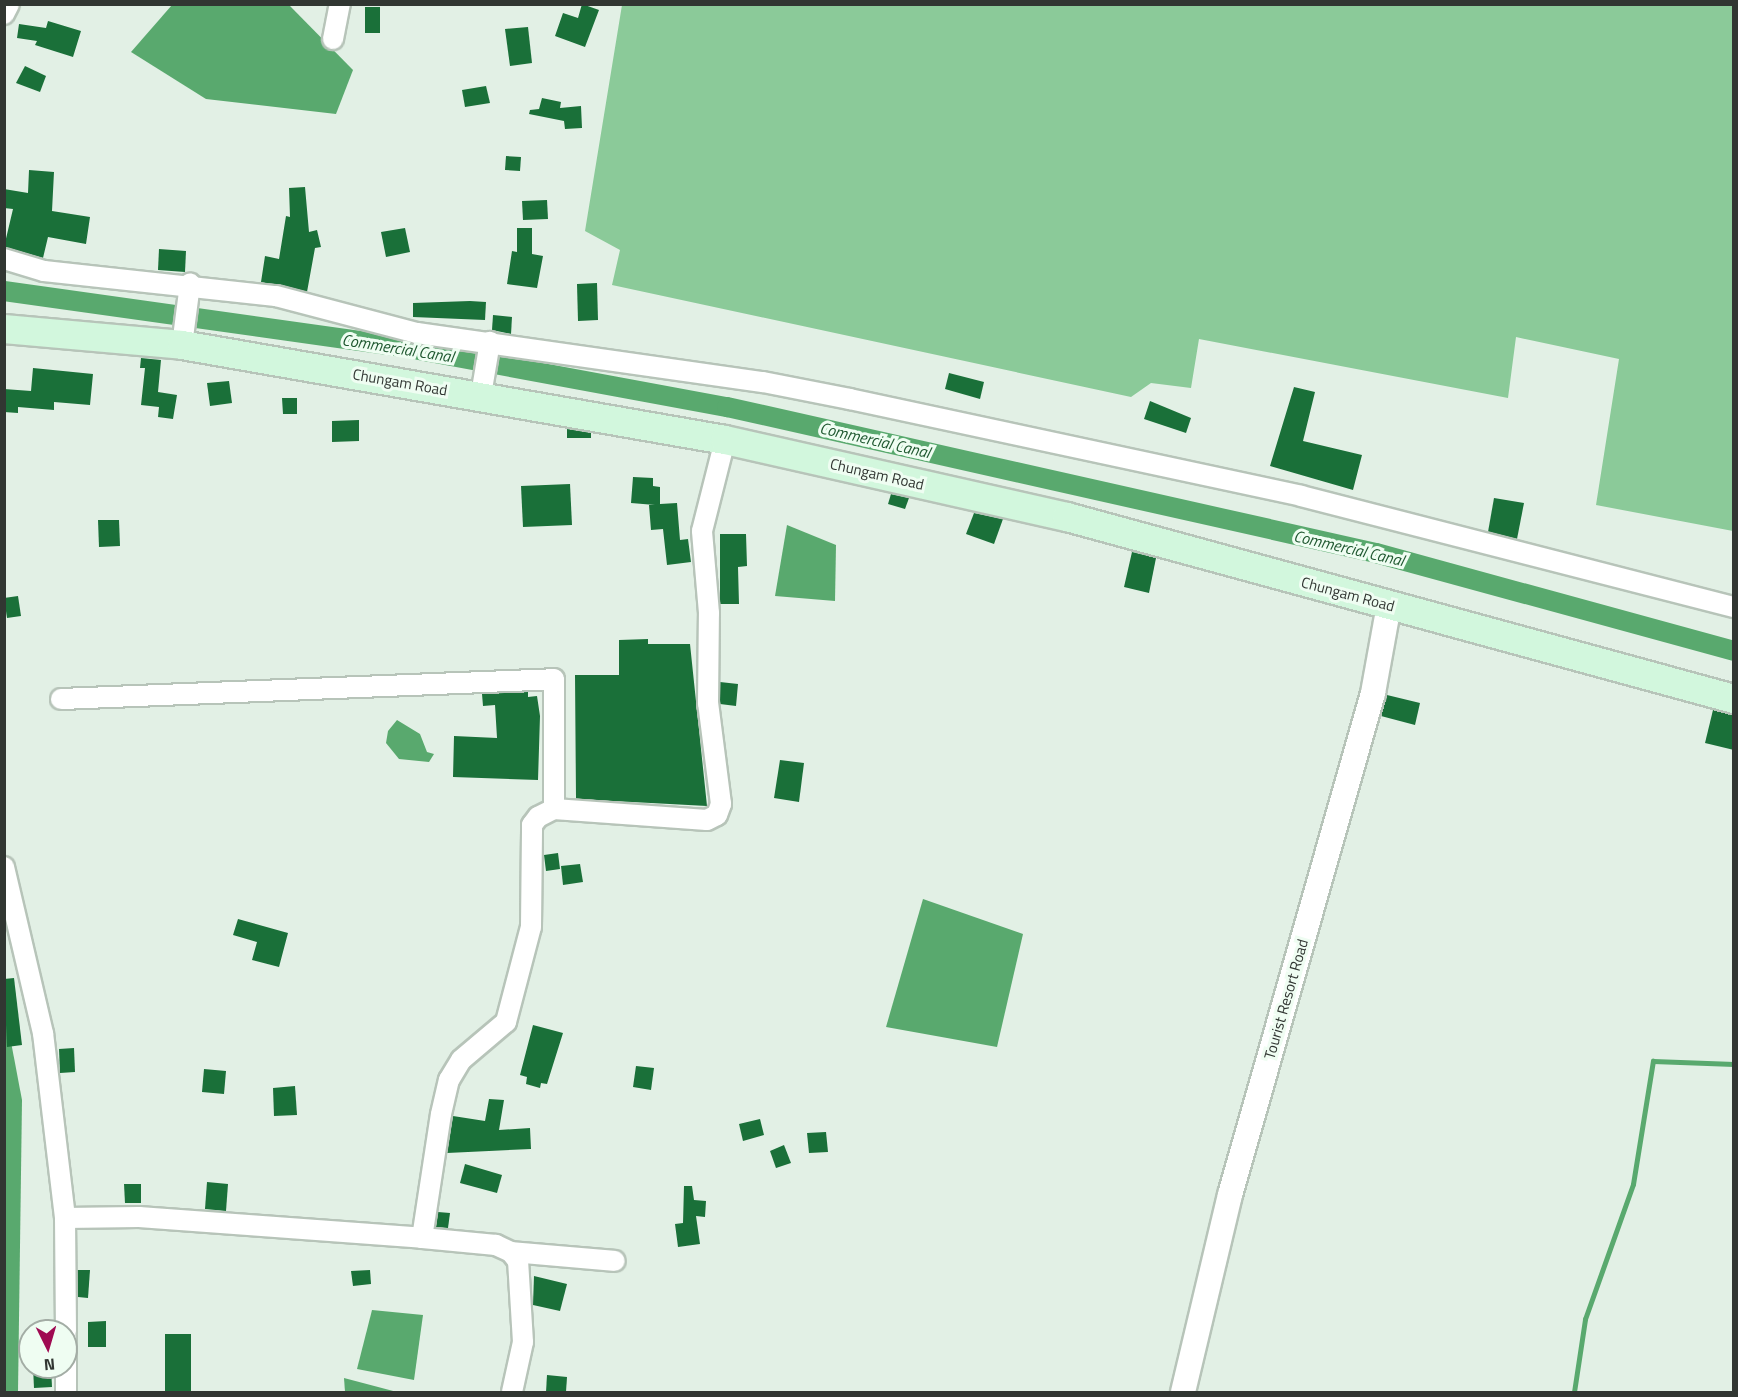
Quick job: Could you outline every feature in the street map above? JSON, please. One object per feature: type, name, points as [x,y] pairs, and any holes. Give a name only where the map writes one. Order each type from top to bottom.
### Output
[{"type":"main road","name":"Chungam Road","points":[[4,329],[182,345],[481,395],[725,440],[1067,517],[1734,699]]},
{"type":"street","points":[[4,14],[9,4]]},
{"type":"street","points":[[333,39],[340,4]]},
{"type":"street","points":[[4,259],[45,271],[190,284],[276,296],[417,333],[763,382],[861,401],[1301,496],[1734,607]]},
{"type":"street","points":[[182,345],[190,284]]},
{"type":"street","points":[[481,395],[490,342]]},
{"type":"street","points":[[422,1238],[449,1080],[461,1060],[507,1022],[531,927],[532,825],[537,817],[554,809],[707,820],[717,814],[721,804],[708,703],[709,613],[702,531],[725,440]]},
{"type":"street","name":"Tourist Resort Road","points":[[1183,1392],[1230,1195],[1373,693],[1389,605]]},
{"type":"street","points":[[61,699],[554,679],[554,809]]},
{"type":"street","points":[[4,867],[43,1033],[65,1218],[66,1319]]},
{"type":"street","points":[[65,1218],[139,1217],[422,1238],[496,1245],[511,1252],[615,1261]]},
{"type":"street","points":[[511,1252],[522,1275],[523,1342],[512,1392]]},
{"type":"shaded area","points":[[172,5],[289,5],[353,70],[336,114],[206,99],[131,52]]},
{"type":"shaded area","points":[[622,5],[1733,5],[1733,531],[1596,505],[1619,359],[1516,337],[1508,398],[1199,339],[1191,388],[1151,383],[1131,397],[612,285],[620,250],[585,231]]},
{"type":"shaded area","points":[[787,525],[836,545],[835,601],[775,596]]},
{"type":"shaded area","points":[[397,720],[420,734],[427,752],[434,754],[429,762],[399,759],[386,743],[388,731]]},
{"type":"shaded area","points":[[923,899],[1023,934],[997,1047],[886,1027]]},
{"type":"shaded area","points":[[4,1005],[22,1100],[18,1392],[4,1392]]},
{"type":"shaded area","points":[[372,1310],[423,1315],[414,1380],[357,1369]]},
{"type":"shaded area","points":[[344,1378],[397,1392],[345,1392]]},
{"type":"building","points":[[582,4],[599,10],[585,47],[555,36],[563,13],[578,18]]},
{"type":"building","points":[[365,7],[380,7],[380,33],[365,33]]},
{"type":"building","points":[[48,21],[81,31],[73,57],[35,45],[37,41],[17,38],[19,24],[46,28]]},
{"type":"building","points":[[528,27],[532,63],[510,66],[505,29]]},
{"type":"building","points":[[25,66],[46,76],[40,92],[16,83]]},
{"type":"building","points":[[486,86],[490,103],[465,107],[462,90]]},
{"type":"building","points":[[542,98],[561,102],[560,108],[581,106],[582,128],[565,129],[564,121],[529,114],[530,110],[539,109]]},
{"type":"building","points":[[506,156],[521,157],[520,171],[505,170]]},
{"type":"building","points":[[29,170],[54,172],[52,211],[90,217],[86,244],[48,237],[43,258],[4,247],[13,209],[4,208],[4,189],[28,193]]},
{"type":"building","points":[[305,187],[309,232],[317,230],[321,247],[315,248],[307,292],[261,282],[265,256],[279,259],[286,216],[290,217],[289,188]]},
{"type":"building","points":[[547,200],[548,219],[523,220],[522,201]]},
{"type":"building","points":[[405,228],[410,252],[386,257],[381,232]]},
{"type":"building","points":[[517,228],[532,228],[532,254],[543,256],[537,288],[507,284],[512,251],[517,252]]},
{"type":"building","points":[[159,249],[186,251],[185,272],[158,270]]},
{"type":"building","points":[[597,283],[598,320],[578,321],[577,284]]},
{"type":"building","points":[[486,302],[485,320],[413,317],[413,303]]},
{"type":"building","points":[[493,315],[512,317],[511,334],[492,330]]},
{"type":"building","points":[[141,358],[161,360],[158,392],[177,395],[173,419],[158,417],[159,407],[141,405],[145,368],[140,368]]},
{"type":"building","points":[[33,368],[93,374],[90,405],[54,402],[54,410],[18,407],[18,413],[4,412],[4,389],[31,391]]},
{"type":"building","points":[[949,373],[984,382],[980,399],[945,389]]},
{"type":"building","points":[[229,381],[232,403],[210,406],[207,383]]},
{"type":"building","points":[[1294,387],[1315,392],[1303,441],[1362,455],[1353,490],[1270,466]]},
{"type":"building","points":[[282,398],[297,398],[297,414],[283,414]]},
{"type":"building","points":[[1150,401],[1191,418],[1186,433],[1144,419]]},
{"type":"building","points":[[359,420],[359,441],[332,442],[332,421]]},
{"type":"building","points":[[567,429],[591,433],[591,438],[567,438]]},
{"type":"building","points":[[633,477],[653,478],[653,486],[660,487],[660,504],[677,503],[680,540],[688,539],[691,562],[667,565],[663,529],[651,530],[649,505],[655,505],[631,503]]},
{"type":"building","points":[[570,484],[572,525],[523,527],[521,486]]},
{"type":"building","points":[[891,494],[909,498],[905,509],[888,504]]},
{"type":"building","points":[[1494,498],[1524,503],[1517,539],[1488,532]]},
{"type":"building","points":[[974,513],[1003,519],[994,544],[966,534]]},
{"type":"building","points":[[98,520],[119,520],[120,546],[99,547]]},
{"type":"building","points":[[720,534],[746,534],[747,566],[738,567],[739,604],[720,604]]},
{"type":"building","points":[[1132,552],[1156,558],[1149,593],[1124,587]]},
{"type":"building","points":[[18,596],[21,616],[7,618],[4,598]]},
{"type":"building","points":[[648,639],[648,644],[690,644],[707,806],[576,799],[575,675],[619,675],[619,640]]},
{"type":"building","points":[[720,682],[738,684],[736,706],[720,704]]},
{"type":"building","points":[[528,692],[528,697],[537,696],[540,716],[538,780],[453,777],[454,736],[497,738],[495,705],[483,706],[482,694]]},
{"type":"building","points":[[1387,695],[1420,703],[1415,725],[1381,716]]},
{"type":"building","points":[[1713,710],[1734,715],[1734,750],[1705,743]]},
{"type":"building","points":[[780,760],[804,763],[799,802],[774,798]]},
{"type":"building","points":[[558,853],[560,869],[546,871],[544,855]]},
{"type":"building","points":[[580,864],[583,882],[563,885],[561,866]]},
{"type":"building","points":[[238,919],[288,933],[279,967],[252,960],[257,942],[233,935]]},
{"type":"building","points":[[14,978],[22,1045],[7,1047],[4,979]]},
{"type":"building","points":[[533,1025],[563,1033],[547,1084],[541,1083],[540,1088],[526,1084],[527,1077],[520,1075]]},
{"type":"building","points":[[74,1048],[75,1072],[60,1073],[59,1049]]},
{"type":"building","points":[[636,1066],[654,1068],[651,1090],[633,1087]]},
{"type":"building","points":[[204,1069],[226,1071],[224,1094],[202,1092]]},
{"type":"building","points":[[295,1086],[297,1115],[274,1116],[273,1088]]},
{"type":"building","points":[[489,1099],[504,1100],[499,1130],[530,1128],[531,1149],[447,1153],[453,1116],[485,1121]]},
{"type":"building","points":[[760,1119],[764,1135],[743,1141],[739,1124]]},
{"type":"building","points":[[826,1132],[828,1152],[809,1153],[807,1133]]},
{"type":"building","points":[[784,1145],[791,1163],[776,1168],[770,1151]]},
{"type":"building","points":[[465,1164],[502,1175],[497,1193],[460,1183]]},
{"type":"building","points":[[207,1182],[228,1184],[226,1211],[205,1209]]},
{"type":"building","points":[[124,1184],[141,1184],[141,1203],[125,1203]]},
{"type":"building","points":[[684,1186],[692,1186],[694,1200],[706,1201],[705,1217],[696,1216],[700,1244],[678,1247],[675,1224],[683,1223]]},
{"type":"building","points":[[438,1212],[450,1213],[448,1228],[436,1227]]},
{"type":"building","points":[[77,1270],[90,1270],[88,1298],[78,1297]]},
{"type":"building","points":[[370,1270],[371,1284],[353,1286],[351,1271]]},
{"type":"building","points":[[534,1276],[567,1284],[560,1311],[533,1305]]},
{"type":"building","points":[[106,1321],[106,1347],[88,1347],[88,1322]]},
{"type":"building","points":[[165,1334],[191,1334],[191,1392],[165,1392]]},
{"type":"building","points":[[547,1375],[567,1377],[566,1392],[546,1392]]},
{"type":"building","points":[[34,1379],[52,1379],[52,1387],[34,1388]]},
{"type":"waterway","name":"Commercial Canal","points":[[4,291],[397,346],[727,407],[1376,553],[1734,651]]},
{"type":"waterway","points":[[1574,1392],[1585,1319],[1633,1184],[1653,1061],[1734,1064]]}]
